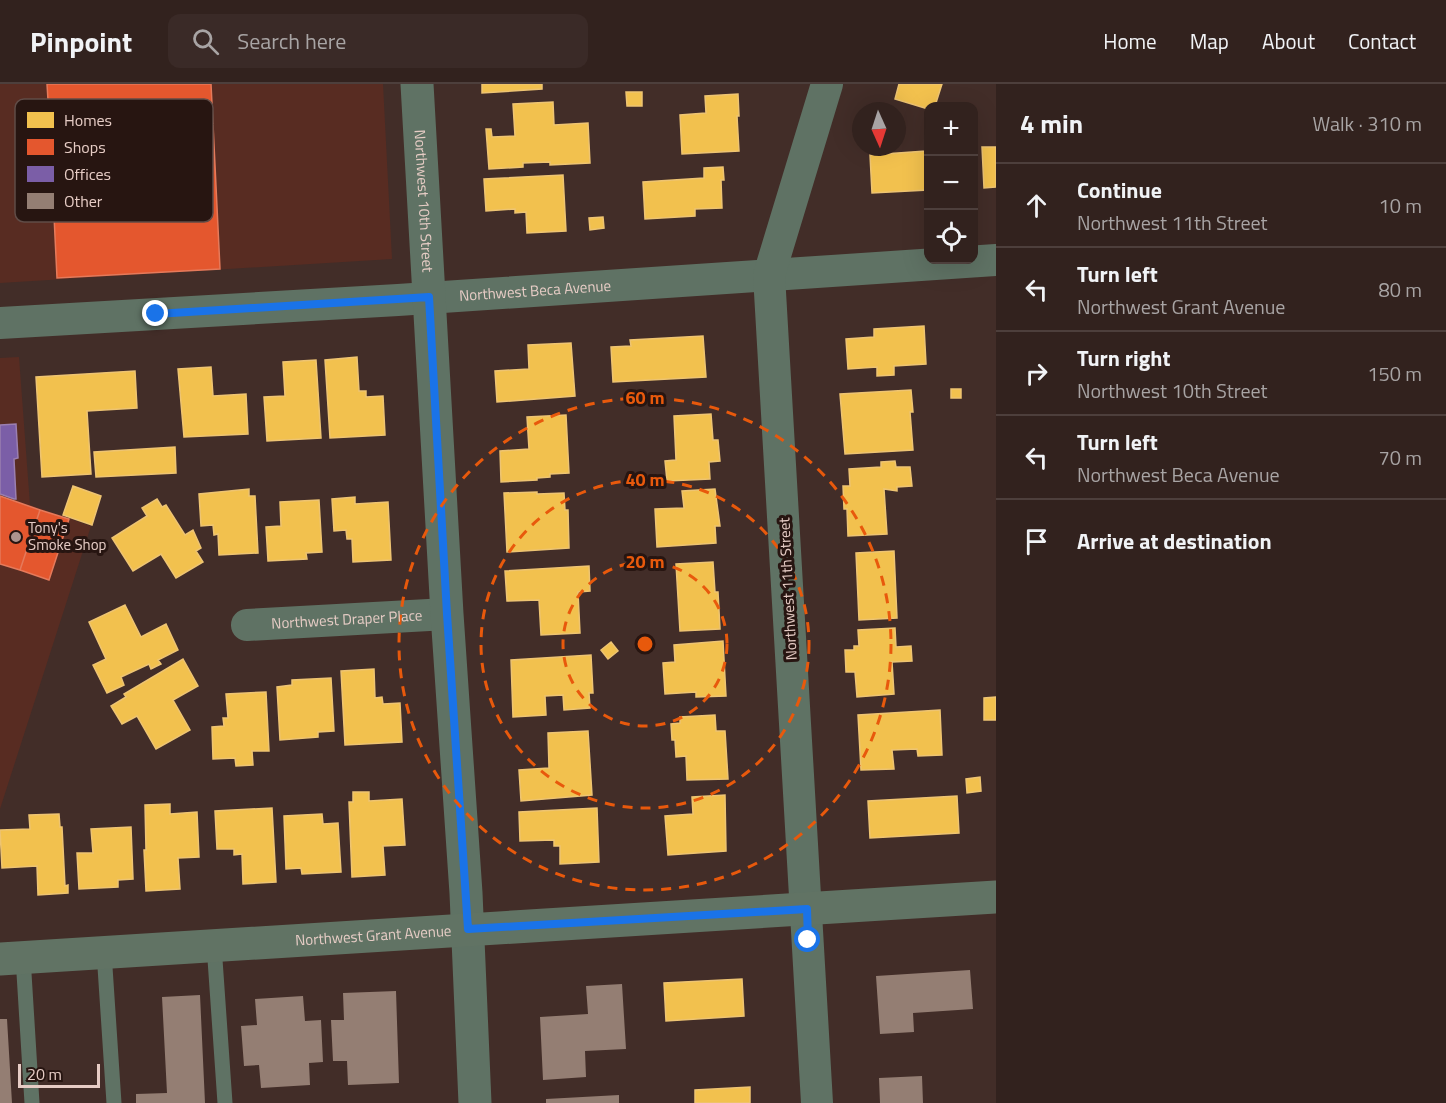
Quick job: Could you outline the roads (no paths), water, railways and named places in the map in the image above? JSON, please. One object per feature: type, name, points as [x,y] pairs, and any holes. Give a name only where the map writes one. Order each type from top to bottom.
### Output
[{"type":"main road","name":"Northwest Grant Avenue","points":[[12,958],[996,897]]},
{"type":"street","name":"Northwest 10th Street","points":[[417,84],[447,614],[468,929],[475,1103]]},
{"type":"street","name":"Northwest 11th Street","points":[[817,1103],[770,275],[827,84]]},
{"type":"street","name":"Northwest Beca Avenue","points":[[0,323],[996,260]]},
{"type":"street","name":"Northwest Draper Place","points":[[247,625],[447,614]]},
{"type":"lane","points":[[214,945],[225,1103]]},
{"type":"lane","points":[[104,952],[114,1103]]},
{"type":"lane","points":[[12,958],[32,1103]]},
{"type":"place","name":"Tony's Smoke Shop","points":[[16,537]]}]
